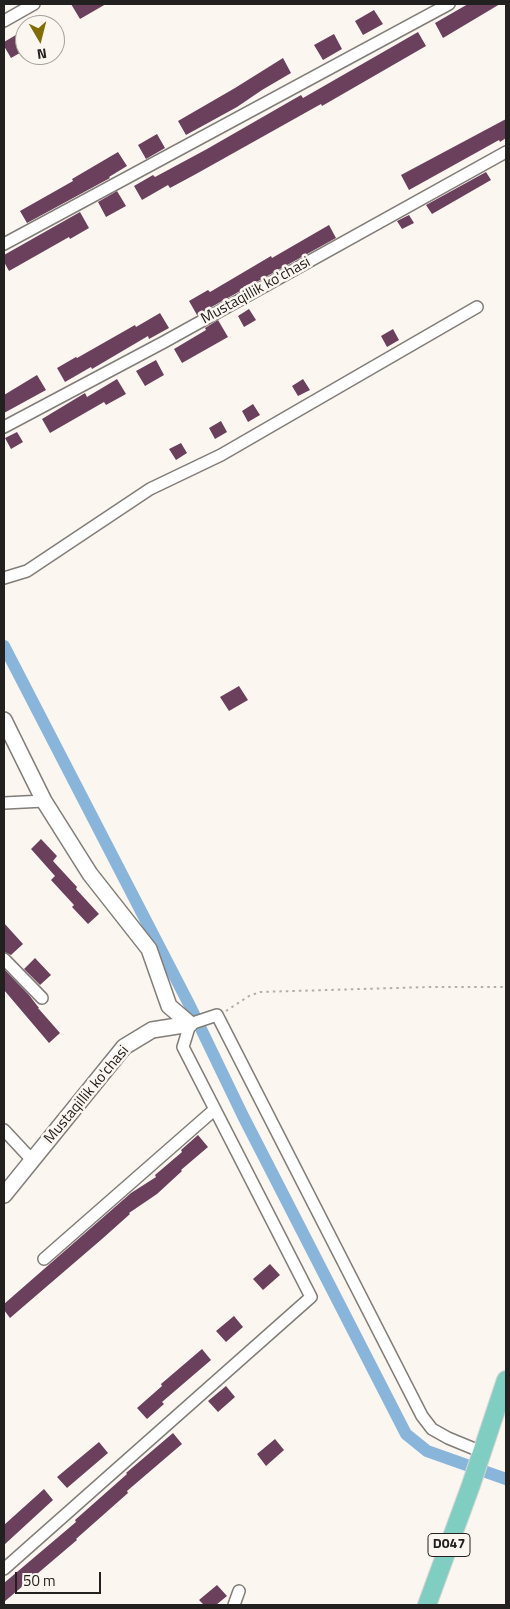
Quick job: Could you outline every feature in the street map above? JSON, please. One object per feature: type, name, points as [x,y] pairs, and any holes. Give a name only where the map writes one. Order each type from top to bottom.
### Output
[{"type":"main road","name":"D047","points":[[427,1605],[506,1380]]},
{"type":"street","points":[[4,21],[34,4]]},
{"type":"street","points":[[4,244],[449,4]]},
{"type":"street","name":"Mustaqillik ko'chasi","points":[[4,427],[164,342],[506,152]]},
{"type":"street","points":[[4,578],[27,571],[150,489],[221,455],[477,307]]},
{"type":"street","points":[[4,720],[44,801],[90,874],[149,949],[169,1006],[190,1024],[183,1047],[311,1297],[4,1568]]},
{"type":"street","points":[[4,803],[44,801]]},
{"type":"street","points":[[4,959],[42,998]]},
{"type":"street","points":[[217,1015],[422,1416],[432,1429],[482,1452]]},
{"type":"street","name":"Mustaqillik ko'chasi","points":[[4,1195],[124,1047],[152,1030],[190,1024],[217,1015]]},
{"type":"street","points":[[44,1259],[214,1110]]},
{"type":"street","points":[[4,1130],[32,1160]]},
{"type":"street","points":[[234,1605],[240,1591]]},
{"type":"path","points":[[217,1015],[248,996],[260,992],[429,987],[506,987]]},
{"type":"building","points":[[71,4],[106,4],[80,19]]},
{"type":"building","points":[[468,4],[500,4],[443,38],[435,23]]},
{"type":"building","points":[[374,10],[383,24],[363,35],[355,21]]},
{"type":"building","points":[[418,32],[426,46],[322,106],[321,104],[170,188],[168,185],[142,200],[134,186],[207,149],[301,95],[303,98]]},
{"type":"building","points":[[334,34],[342,49],[323,60],[314,45]]},
{"type":"building","points":[[15,36],[15,56],[11,58],[4,46],[4,42]]},
{"type":"building","points":[[283,58],[291,73],[237,107],[186,135],[178,121]]},
{"type":"building","points":[[506,119],[506,138],[500,142],[499,140],[409,190],[401,175]]},
{"type":"building","points":[[157,134],[165,148],[146,159],[138,145]]},
{"type":"building","points":[[118,152],[127,166],[110,178],[27,223],[20,211],[73,181],[72,179]]},
{"type":"building","points":[[486,172],[491,180],[432,214],[426,205]]},
{"type":"building","points":[[117,191],[126,206],[106,217],[98,202]]},
{"type":"building","points":[[80,212],[89,228],[70,239],[69,237],[9,271],[4,262],[4,255]]},
{"type":"building","points":[[409,215],[414,223],[402,229],[397,221]]},
{"type":"building","points":[[329,225],[336,238],[197,315],[189,301],[208,290],[210,292]]},
{"type":"building","points":[[249,309],[256,320],[244,327],[238,316]]},
{"type":"building","points":[[160,313],[169,328],[149,339],[148,336],[92,369],[91,367],[65,382],[57,368]]},
{"type":"building","points":[[218,320],[228,337],[182,363],[174,349],[206,330],[205,328]]},
{"type":"building","points":[[393,329],[399,340],[387,347],[381,336]]},
{"type":"building","points":[[156,360],[164,375],[145,386],[136,371]]},
{"type":"building","points":[[37,375],[46,390],[4,413],[4,395]]},
{"type":"building","points":[[117,379],[126,394],[106,405],[104,402],[50,433],[42,419],[85,393],[87,397]]},
{"type":"building","points":[[303,379],[310,390],[298,396],[292,386]]},
{"type":"building","points":[[253,404],[260,415],[248,422],[242,411]]},
{"type":"building","points":[[221,421],[227,432],[215,439],[209,428]]},
{"type":"building","points":[[17,432],[23,442],[11,449],[5,438]]},
{"type":"building","points":[[181,443],[187,453],[176,460],[169,449]]},
{"type":"building","points":[[239,686],[248,700],[229,711],[220,697]]},
{"type":"building","points":[[41,839],[57,856],[53,861],[99,914],[88,924],[72,907],[74,905],[51,880],[55,876],[31,849]]},
{"type":"building","points":[[4,923],[23,944],[11,955],[4,952]]},
{"type":"building","points":[[35,958],[51,975],[40,985],[24,969]]},
{"type":"building","points":[[4,969],[29,995],[60,1033],[49,1043],[4,990]]},
{"type":"building","points":[[198,1135],[208,1147],[157,1194],[129,1213],[102,1239],[10,1318],[4,1310],[4,1304],[131,1193],[156,1177],[155,1175],[182,1152],[181,1150]]},
{"type":"building","points":[[270,1264],[280,1275],[263,1290],[253,1279]]},
{"type":"building","points":[[234,1316],[243,1327],[226,1342],[216,1331]]},
{"type":"building","points":[[202,1349],[211,1360],[162,1402],[164,1404],[147,1419],[137,1408],[162,1386],[161,1384]]},
{"type":"building","points":[[226,1386],[235,1397],[218,1412],[208,1401]]},
{"type":"building","points":[[173,1433],[182,1444],[127,1491],[128,1493],[77,1540],[4,1602],[4,1583],[76,1522],[75,1520],[126,1473]]},
{"type":"building","points":[[275,1439],[284,1450],[266,1466],[257,1454]]},
{"type":"building","points":[[99,1442],[108,1453],[67,1488],[57,1477]]},
{"type":"building","points":[[44,1489],[53,1500],[4,1545],[4,1525]]},
{"type":"building","points":[[217,1585],[227,1596],[216,1605],[204,1605],[199,1600]]},
{"type":"waterway","points":[[4,646],[190,1006],[243,1116],[406,1434],[427,1451],[506,1479]]}]
